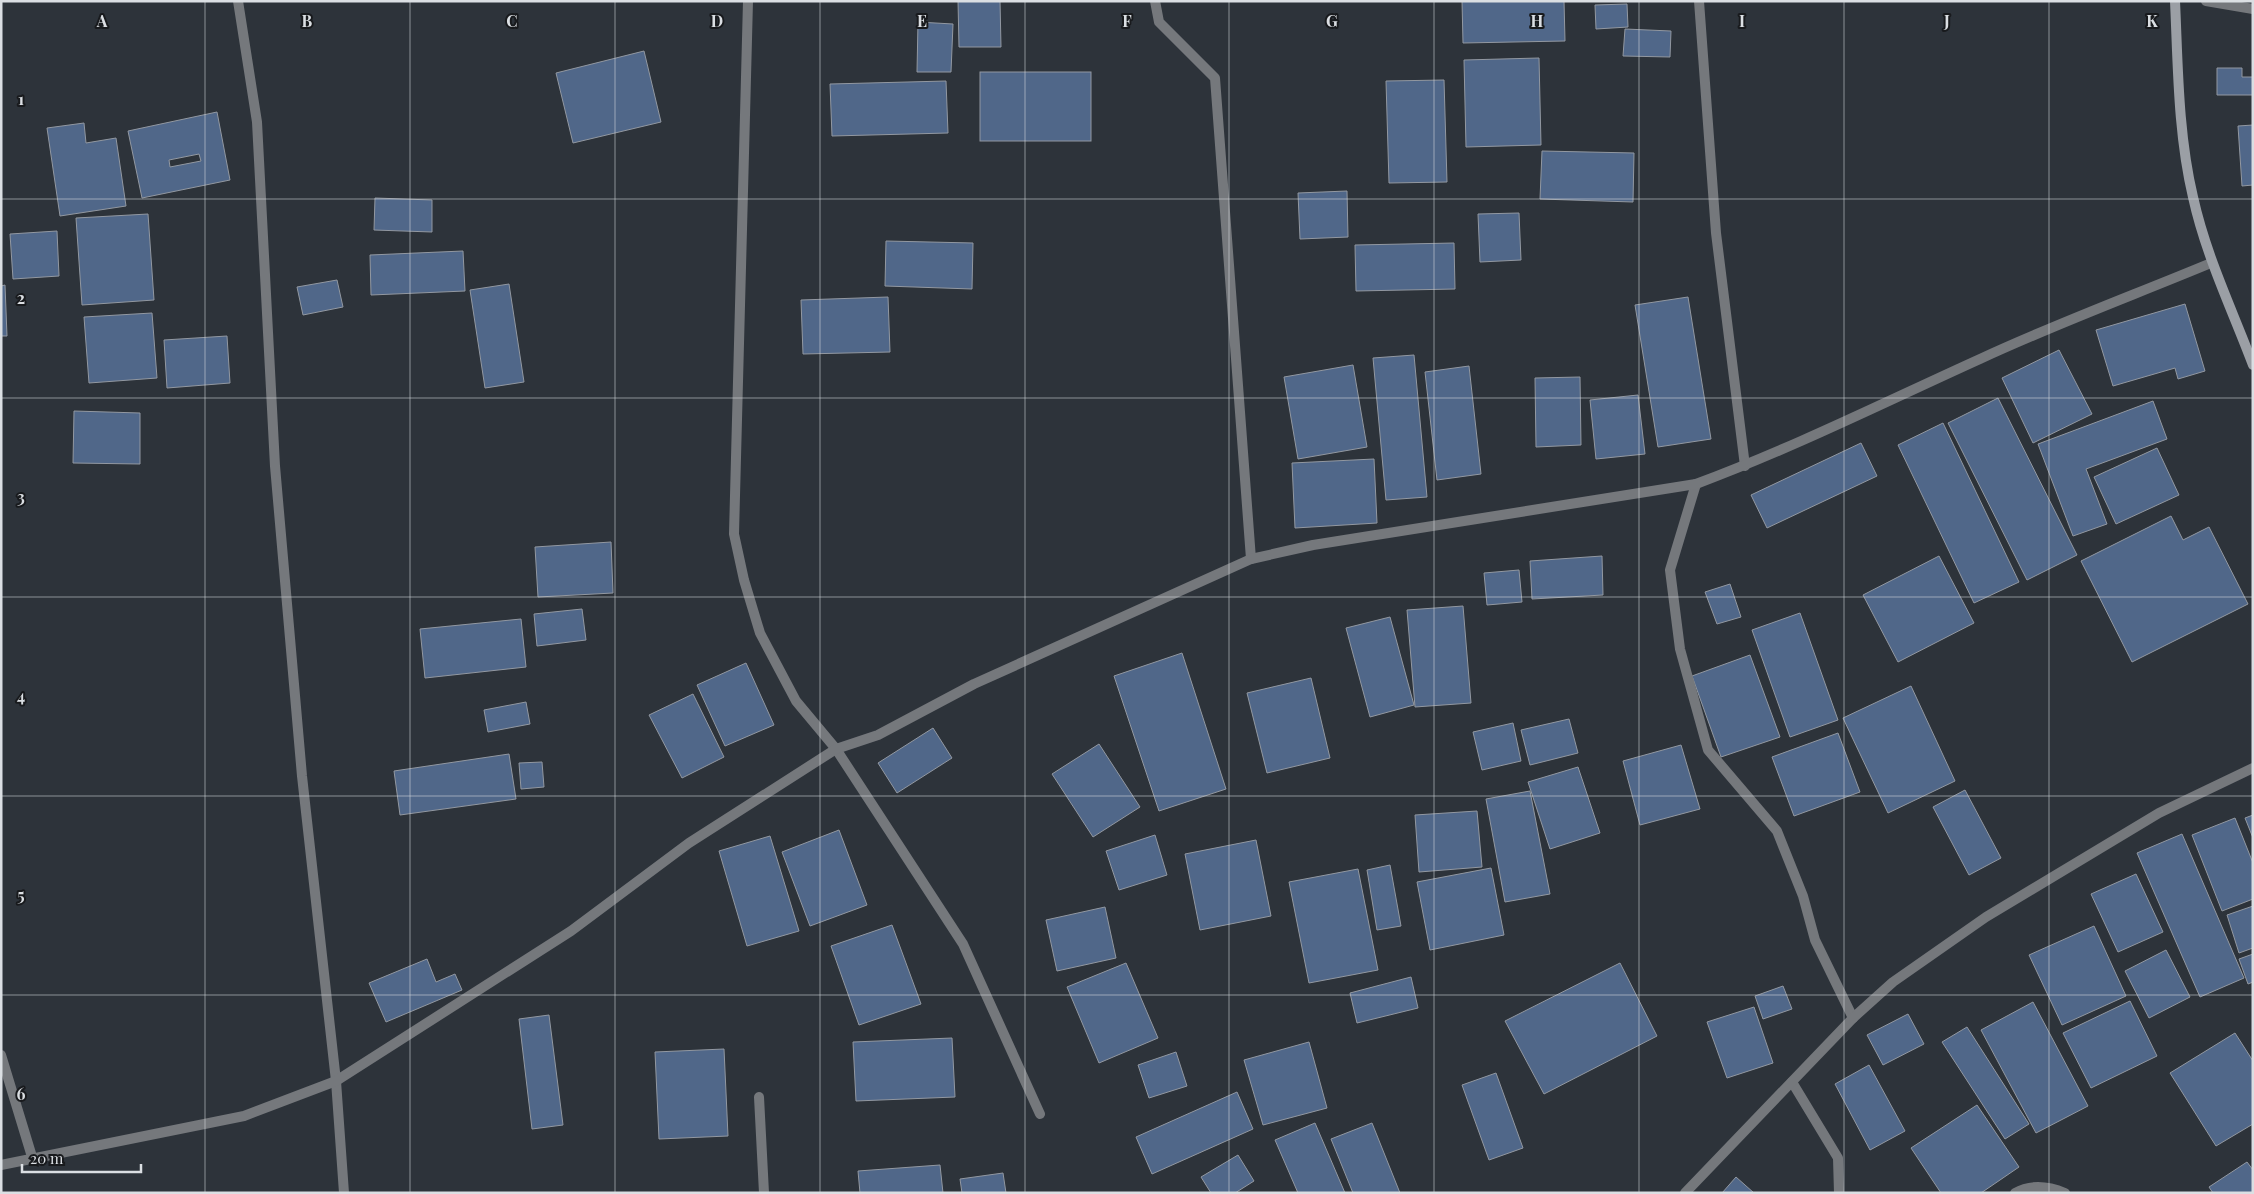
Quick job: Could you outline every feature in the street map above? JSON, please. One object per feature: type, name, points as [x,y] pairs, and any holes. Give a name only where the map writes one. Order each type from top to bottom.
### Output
[{"type":"street","points":[[238,1],[257,122],[276,476],[302,776],[336,1081],[344,1193]]},
{"type":"street","points":[[748,1],[734,534],[744,580],[760,633],[796,701],[836,749],[963,944],[1040,1114]]},
{"type":"street","points":[[1156,1],[1159,22],[1215,78],[1252,559]]},
{"type":"street","points":[[1699,1],[1716,233],[1745,466]]},
{"type":"street","points":[[2175,1],[2180,111],[2192,197],[2211,263],[2253,365]]},
{"type":"street","points":[[2206,1],[2253,9]]},
{"type":"street","points":[[1,1165],[244,1116],[336,1081],[571,930],[689,843],[836,749],[878,735],[974,684],[1252,559],[1313,545],[1696,484],[1745,466],[1981,358],[2211,263]]},
{"type":"street","points":[[1696,484],[1670,570],[1680,649],[1708,750],[1776,831],[1803,896],[1815,940],[1853,1018]]},
{"type":"street","points":[[1685,1193],[1853,1018],[1893,982],[1986,917],[2159,813],[2253,768]]},
{"type":"street","points":[[1,1055],[33,1160]]},
{"type":"street","points":[[1792,1082],[1838,1158],[1839,1193]]},
{"type":"street","points":[[759,1097],[764,1193]]},
{"type":"street","points":[[2015,1193],[2025,1187],[2050,1187],[2065,1193]]},
{"type":"building","points":[[958,1],[1000,1],[1001,47],[959,47]]},
{"type":"building","points":[[1462,1],[1564,1],[1565,41],[1463,43]]},
{"type":"building","points":[[1627,4],[1628,27],[1596,29],[1595,5]]},
{"type":"building","points":[[918,22],[953,24],[951,72],[917,72]]},
{"type":"building","points":[[1625,29],[1671,31],[1670,57],[1623,56]]},
{"type":"building","points":[[644,51],[661,122],[573,143],[556,73]]},
{"type":"building","points":[[1539,58],[1541,145],[1466,147],[1464,60]]},
{"type":"building","points":[[2217,68],[2242,68],[2242,77],[2253,77],[2253,95],[2217,95]]},
{"type":"building","points":[[980,72],[1091,72],[1091,141],[980,141]]},
{"type":"building","points":[[1444,80],[1447,182],[1389,183],[1386,81]]},
{"type":"building","points":[[946,81],[948,133],[832,136],[830,84]]},
{"type":"building","points":[[217,112],[230,180],[142,198],[128,131]],"holes":[[[199,154],[201,161],[170,167],[169,160]]]},
{"type":"building","points":[[84,123],[86,143],[116,138],[126,206],[60,216],[47,128]]},
{"type":"building","points":[[2253,125],[2253,185],[2242,186],[2238,126]]},
{"type":"building","points":[[1542,151],[1634,153],[1633,202],[1540,199]]},
{"type":"building","points":[[1347,191],[1348,237],[1300,239],[1298,193]]},
{"type":"building","points":[[375,198],[432,200],[432,232],[374,230]]},
{"type":"building","points":[[1519,213],[1521,260],[1480,262],[1478,214]]},
{"type":"building","points":[[148,214],[154,300],[82,305],[76,218]]},
{"type":"building","points":[[57,231],[59,276],[13,279],[10,234]]},
{"type":"building","points":[[886,241],[973,243],[972,289],[885,286]]},
{"type":"building","points":[[1454,243],[1455,289],[1356,291],[1355,245]]},
{"type":"building","points":[[463,251],[465,291],[371,295],[370,255]]},
{"type":"building","points":[[337,280],[343,307],[303,315],[297,287]]},
{"type":"building","points":[[509,284],[524,382],[485,388],[470,290]]},
{"type":"building","points":[[5,285],[7,336],[1,336],[1,286]]},
{"type":"building","points":[[888,297],[890,352],[803,354],[801,300]]},
{"type":"building","points":[[1688,297],[1711,439],[1658,447],[1635,305]]},
{"type":"building","points":[[2185,304],[2205,371],[2178,379],[2175,368],[2113,386],[2096,330]]},
{"type":"building","points":[[152,313],[157,378],[89,383],[84,317]]},
{"type":"building","points":[[227,336],[230,383],[167,388],[164,340]]},
{"type":"building","points":[[2059,350],[2092,414],[2033,443],[2002,378]]},
{"type":"building","points":[[1414,355],[1427,497],[1386,500],[1373,358]]},
{"type":"building","points":[[1353,365],[1367,447],[1298,459],[1284,377]]},
{"type":"building","points":[[1469,366],[1481,474],[1437,480],[1425,372]]},
{"type":"building","points":[[1580,377],[1581,445],[1536,447],[1535,378]]},
{"type":"building","points":[[1638,395],[1645,454],[1596,459],[1590,400]]},
{"type":"building","points":[[1998,398],[2077,555],[2027,580],[1948,423]]},
{"type":"building","points":[[2153,401],[2167,439],[2086,469],[2107,524],[2073,536],[2038,444]]},
{"type":"building","points":[[74,411],[140,413],[140,464],[73,463]]},
{"type":"building","points":[[1943,423],[2019,582],[1974,603],[1898,445]]},
{"type":"building","points":[[1861,443],[1877,476],[1767,528],[1751,495]]},
{"type":"building","points":[[2157,448],[2179,495],[2116,524],[2094,477]]},
{"type":"building","points":[[1374,459],[1377,523],[1295,528],[1292,463]]},
{"type":"building","points":[[2171,516],[2183,540],[2209,527],[2248,604],[2132,662],[2081,561]]},
{"type":"building","points":[[611,542],[613,593],[538,597],[535,547]]},
{"type":"building","points":[[1602,556],[1603,595],[1532,599],[1530,561]]},
{"type":"building","points":[[1939,556],[1974,623],[1898,662],[1863,595]]},
{"type":"building","points":[[1519,570],[1522,602],[1487,605],[1484,573]]},
{"type":"building","points":[[1730,584],[1741,617],[1717,624],[1705,592]]},
{"type":"building","points":[[1463,606],[1471,703],[1415,707],[1407,610]]},
{"type":"building","points":[[582,609],[586,640],[537,646],[534,614]]},
{"type":"building","points":[[1800,613],[1838,720],[1790,737],[1752,630]]},
{"type":"building","points":[[1390,617],[1414,705],[1370,717],[1346,628]]},
{"type":"building","points":[[521,619],[526,667],[425,678],[420,629]]},
{"type":"building","points":[[1182,653],[1226,789],[1159,811],[1114,676]]},
{"type":"building","points":[[1750,655],[1780,737],[1721,757],[1692,676]]},
{"type":"building","points":[[746,663],[774,725],[725,746],[697,685]]},
{"type":"building","points":[[1311,678],[1330,758],[1267,773],[1247,693]]},
{"type":"building","points":[[1911,686],[1955,781],[1888,813],[1843,718]]},
{"type":"building","points":[[693,694],[724,757],[682,778],[649,715]]},
{"type":"building","points":[[526,702],[530,724],[488,732],[484,710]]},
{"type":"building","points":[[1569,719],[1578,753],[1530,765],[1521,730]]},
{"type":"building","points":[[1513,723],[1521,761],[1482,770],[1473,732]]},
{"type":"building","points":[[933,728],[952,758],[897,793],[878,763]]},
{"type":"building","points":[[1838,733],[1860,792],[1794,816],[1772,757]]},
{"type":"building","points":[[1099,744],[1140,807],[1093,837],[1052,774]]},
{"type":"building","points":[[1681,745],[1700,809],[1640,825],[1623,761]]},
{"type":"building","points":[[509,754],[516,799],[400,815],[394,771]]},
{"type":"building","points":[[542,762],[544,787],[521,789],[519,763]]},
{"type":"building","points":[[1578,767],[1600,833],[1550,849],[1528,782]]},
{"type":"building","points":[[1965,790],[2001,858],[1969,875],[1933,807]]},
{"type":"building","points":[[1530,791],[1550,894],[1505,902],[1486,799]]},
{"type":"building","points":[[1477,811],[1482,867],[1419,872],[1415,815]]},
{"type":"building","points":[[2253,815],[2253,838],[2245,818]]},
{"type":"building","points":[[2235,818],[2253,863],[2253,899],[2222,911],[2192,835]]},
{"type":"building","points":[[839,830],[867,905],[810,926],[782,852]]},
{"type":"building","points":[[2182,834],[2244,978],[2200,997],[2137,853]]},
{"type":"building","points":[[1155,835],[1167,875],[1119,890],[1106,851]]},
{"type":"building","points":[[770,836],[799,931],[747,946],[719,851]]},
{"type":"building","points":[[1256,840],[1271,916],[1200,930],[1185,854]]},
{"type":"building","points":[[1390,865],[1401,926],[1377,930],[1367,870]]},
{"type":"building","points":[[1491,868],[1504,935],[1430,950],[1417,882]]},
{"type":"building","points":[[1358,869],[1378,970],[1309,983],[1289,882]]},
{"type":"building","points":[[2136,874],[2163,932],[2118,952],[2091,894]]},
{"type":"building","points":[[2253,906],[2253,948],[2239,953],[2227,915]]},
{"type":"building","points":[[1105,907],[1116,958],[1057,971],[1046,920]]},
{"type":"building","points":[[892,925],[921,1004],[859,1025],[831,946]]},
{"type":"building","points":[[2094,926],[2126,996],[2062,1025],[2029,955]]},
{"type":"building","points":[[2166,950],[2190,997],[2149,1018],[2125,971]]},
{"type":"building","points":[[2253,954],[2253,982],[2248,984],[2239,959]]},
{"type":"building","points":[[427,959],[436,982],[455,974],[462,990],[386,1022],[369,983]]},
{"type":"building","points":[[1126,963],[1158,1038],[1099,1063],[1067,987]]},
{"type":"building","points":[[1620,963],[1657,1036],[1544,1094],[1505,1021]]},
{"type":"building","points":[[1411,977],[1418,1008],[1357,1023],[1350,993]]},
{"type":"building","points":[[1783,986],[1792,1009],[1763,1019],[1755,996]]},
{"type":"building","points":[[2130,1001],[2157,1056],[2091,1088],[2063,1033]]},
{"type":"building","points":[[2033,1002],[2088,1106],[2036,1133],[1981,1030]]},
{"type":"building","points":[[1754,1007],[1773,1063],[1727,1078],[1707,1022]]},
{"type":"building","points":[[1908,1014],[1924,1044],[1883,1065],[1867,1035]]},
{"type":"building","points":[[549,1015],[563,1125],[532,1129],[519,1019]]},
{"type":"building","points":[[1967,1027],[2029,1124],[2005,1139],[1942,1042]]},
{"type":"building","points":[[2235,1033],[2253,1061],[2253,1124],[2216,1146],[2170,1073]]},
{"type":"building","points":[[952,1038],[955,1097],[856,1101],[853,1042]]},
{"type":"building","points":[[1309,1042],[1327,1108],[1263,1125],[1244,1060]]},
{"type":"building","points":[[724,1049],[728,1136],[659,1139],[655,1052]]},
{"type":"building","points":[[1176,1052],[1187,1086],[1149,1098],[1138,1065]]},
{"type":"building","points":[[1869,1065],[1905,1131],[1870,1150],[1835,1084]]},
{"type":"building","points":[[1496,1073],[1523,1148],[1489,1160],[1462,1085]]},
{"type":"building","points":[[1237,1092],[1253,1129],[1152,1174],[1136,1137]]},
{"type":"building","points":[[1977,1105],[2019,1167],[1981,1193],[1941,1193],[1911,1148]]},
{"type":"building","points":[[1315,1123],[1345,1193],[1298,1193],[1275,1140]]},
{"type":"building","points":[[1372,1123],[1400,1193],[1353,1193],[1331,1139]]},
{"type":"building","points":[[1238,1155],[1254,1181],[1235,1193],[1211,1193],[1201,1177]]},
{"type":"building","points":[[2247,1162],[2253,1170],[2253,1193],[2213,1193],[2209,1187]]},
{"type":"building","points":[[940,1165],[943,1193],[860,1193],[858,1171]]},
{"type":"building","points":[[1003,1173],[1006,1193],[962,1193],[960,1179]]},
{"type":"building","points":[[1736,1177],[1754,1193],[1722,1193]]}]
